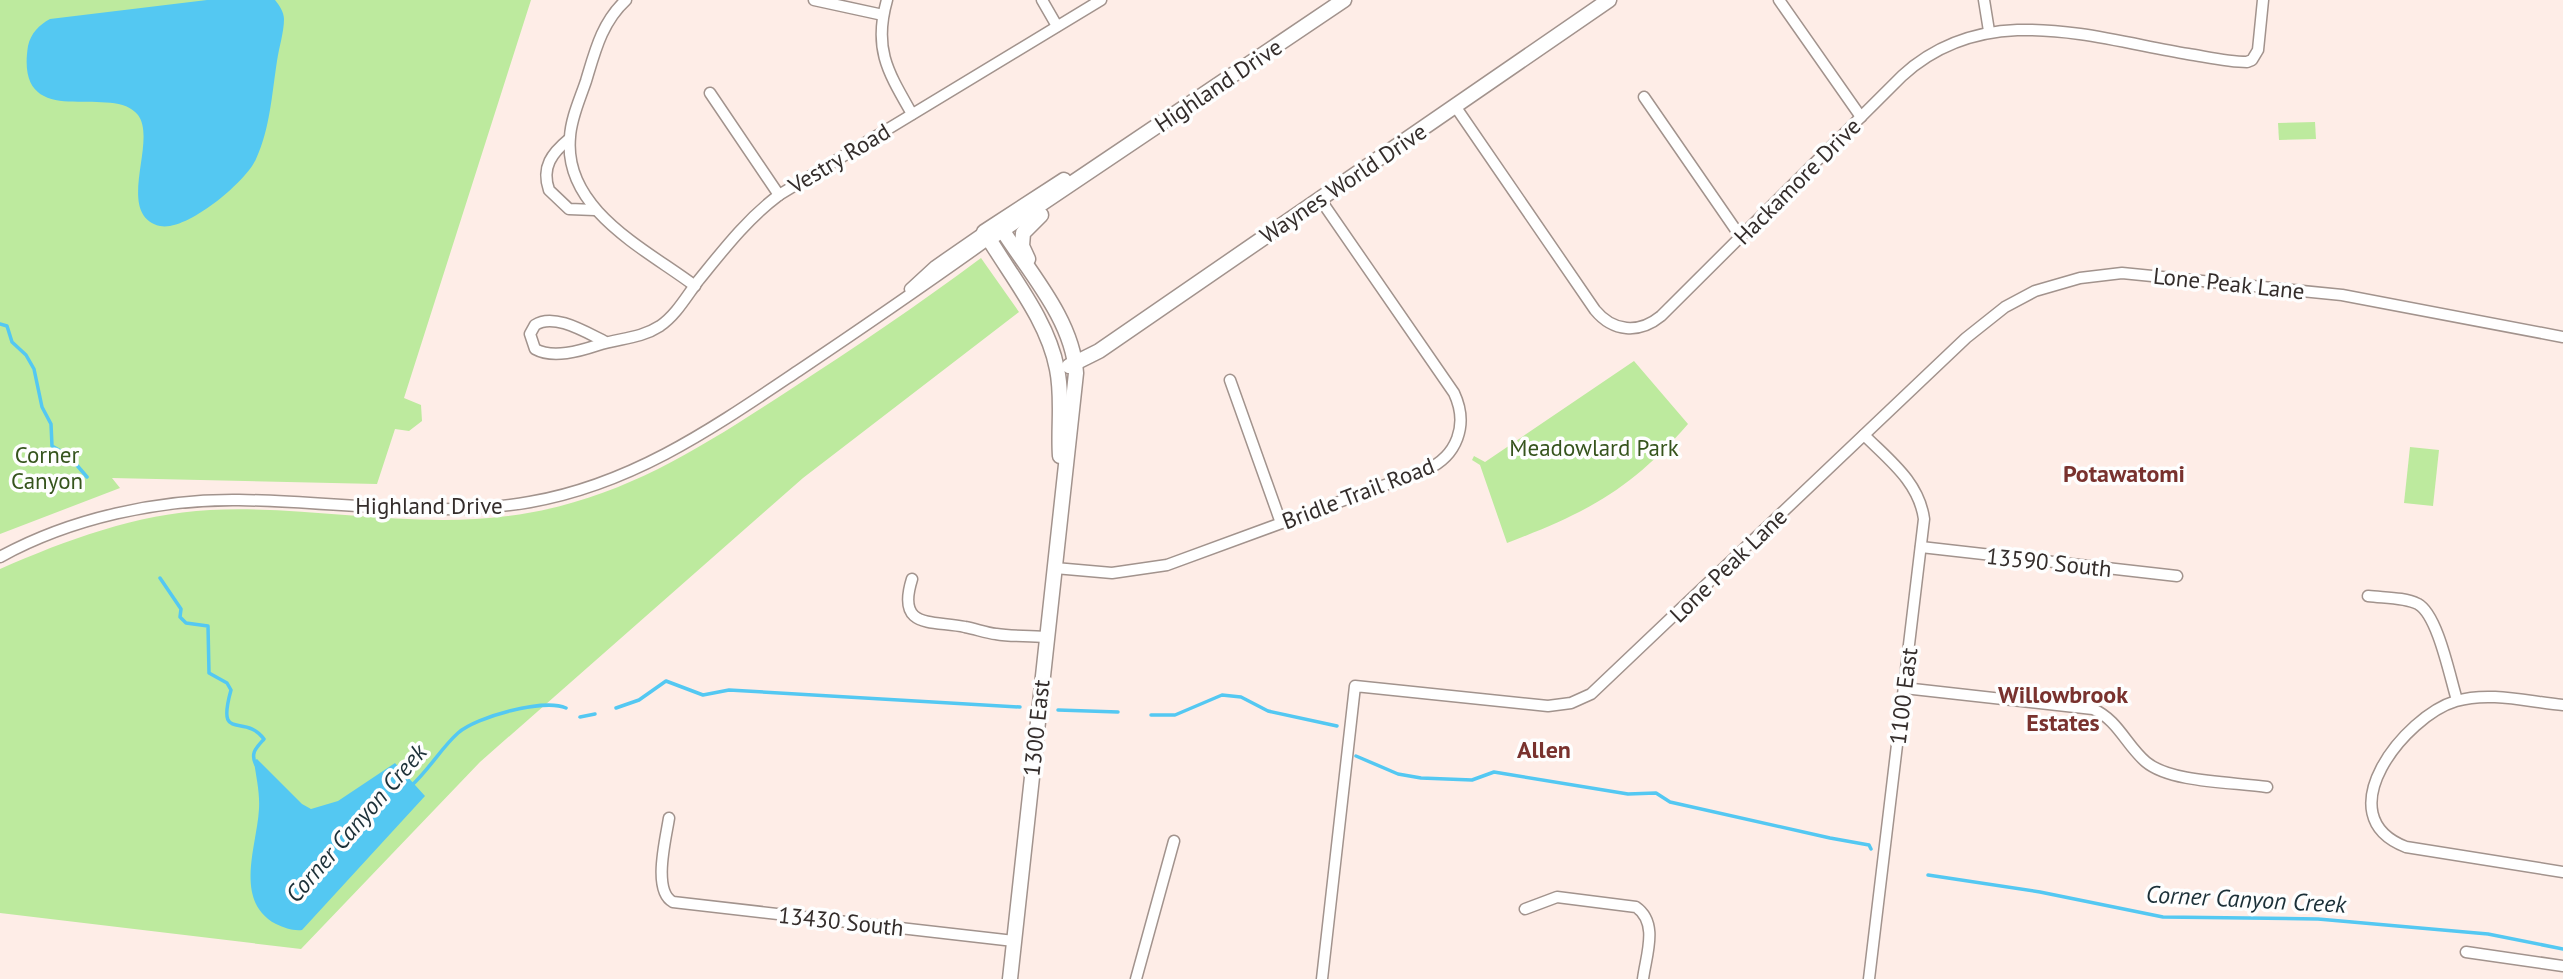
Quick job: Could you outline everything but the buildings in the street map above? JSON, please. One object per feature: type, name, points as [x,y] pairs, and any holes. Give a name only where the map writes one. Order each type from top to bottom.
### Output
[{"type":"main road","name":"Highland Drive","points":[[987,236],[1003,231],[1344,0]]},
{"type":"main road","name":"Waynes World Drive","points":[[1076,365],[1609,0]]},
{"type":"main road","name":"Highland Drive","points":[[987,236],[1053,186],[1092,171]]},
{"type":"main road","points":[[1039,288],[1022,246],[1023,233],[1031,222],[1074,190],[1092,171]]},
{"type":"main road","name":"1300 East","points":[[1003,231],[1065,331],[1076,365],[1010,979]]},
{"type":"main road","name":"1300 East","points":[[987,236],[1045,331],[1055,360],[1060,398],[1060,455],[1065,478]]},
{"type":"main road","points":[[1055,360],[1063,366],[1076,365]]},
{"type":"street","points":[[626,0],[601,34],[569,139],[576,179],[595,210],[695,286]]},
{"type":"street","points":[[814,0],[883,15]]},
{"type":"street","points":[[887,0],[881,41],[885,64],[912,114]]},
{"type":"street","points":[[1042,0],[1058,26]]},
{"type":"street","name":"Vestry Road","points":[[606,342],[585,332],[547,321],[534,325],[530,334],[535,349],[549,354],[581,351],[606,342],[634,338],[659,327],[744,225],[779,194],[1101,0]]},
{"type":"street","points":[[1779,0],[1861,117]]},
{"type":"street","points":[[1984,0],[1989,31]]},
{"type":"street","name":"Hackamore Drive","points":[[1455,106],[1595,310],[1614,325],[1636,328],[1655,320],[1861,117],[1929,55],[1951,43],[1989,31],[2037,29],[2234,61],[2252,60],[2258,51],[2263,0]]},
{"type":"street","points":[[710,93],[779,194]]},
{"type":"street","points":[[1644,97],[1741,236]]},
{"type":"street","points":[[569,139],[557,149],[547,165],[548,190],[569,209],[595,210]]},
{"type":"street","name":"Bridle Trail Road","points":[[1055,568],[1112,573],[1153,568],[1434,467],[1454,447],[1460,430],[1460,411],[1454,393],[1321,199]]},
{"type":"street","name":"Highland Drive","points":[[0,557],[76,526],[159,506],[238,500],[463,509],[527,503],[584,490],[626,475],[687,444],[897,305],[935,266],[987,236]]},
{"type":"street","name":"Lone Peak Lane","points":[[1322,979],[1355,686],[1548,706],[1581,699],[1600,687],[1992,316],[2027,295],[2065,281],[2108,274],[2137,274],[2342,295],[2563,337]]},
{"type":"street","points":[[1230,380],[1281,523]]},
{"type":"street","name":"1100 East","points":[[1864,435],[1918,494],[1924,519],[1869,979]]},
{"type":"street","name":"13590 South","points":[[1921,547],[2177,576]]},
{"type":"street","points":[[912,579],[908,603],[910,611],[922,622],[962,626],[997,634],[1045,637]]},
{"type":"street","points":[[2368,596],[2406,600],[2424,608],[2433,622],[2457,700]]},
{"type":"street","points":[[1904,688],[2093,709],[2113,721],[2141,757],[2163,772],[2267,786]]},
{"type":"street","points":[[2563,705],[2483,697],[2457,700],[2430,714],[2385,758],[2378,769],[2372,792],[2377,821],[2397,843],[2416,849],[2563,872]]},
{"type":"street","name":"13430 South","points":[[669,818],[661,883],[668,900],[1014,941]]},
{"type":"street","points":[[1136,979],[1174,841]]},
{"type":"street","points":[[1525,909],[1557,897],[1636,907],[1644,914],[1650,926],[1643,979]]},
{"type":"street","points":[[2466,952],[2563,966]]},
{"type":"green space","name":"Corner Canyon","points":[[0,0],[531,0],[404,398],[421,405],[422,421],[409,431],[395,429],[377,484],[112,478],[120,488],[0,534]]},
{"type":"green space","points":[[2315,122],[2316,139],[2279,140],[2278,123]]},
{"type":"green space","points":[[981,258],[1019,312],[803,478],[480,762],[301,949],[0,913],[0,569],[102,530],[182,512],[247,509],[434,520],[471,519],[548,509],[585,499],[655,470],[721,433],[934,293]]},
{"type":"green space","name":"Meadowlard Park","points":[[1634,361],[1688,424],[1647,466],[1606,497],[1561,521],[1507,543],[1480,465],[1472,460],[1474,456],[1485,462]]},
{"type":"green space","points":[[2410,447],[2439,450],[2433,506],[2404,503]]},
{"type":"water","points":[[207,0],[275,0],[281,9],[284,16],[283,29],[267,123],[256,159],[228,192],[185,221],[171,226],[160,226],[147,219],[140,207],[138,193],[143,127],[138,115],[125,106],[50,98],[36,90],[28,73],[28,46],[36,30],[50,19]]},
{"type":"water","points":[[257,759],[302,804],[311,809],[338,801],[395,763],[425,796],[302,930],[276,924],[263,914],[255,902],[251,887],[252,856],[259,809],[254,761]]},
{"type":"waterway","name":"Corner Canyon Creek","points":[[0,324],[7,326],[12,342],[26,355],[34,369],[42,407],[51,424],[52,446],[69,456],[87,477]]},
{"type":"waterway","name":"Corner Canyon Creek","points":[[160,578],[181,609],[180,617],[186,623],[208,626],[209,673],[227,683],[231,690],[227,717],[234,725],[256,731],[264,739],[254,754],[256,765]]},
{"type":"waterway","name":"Corner Canyon Creek","points":[[616,708],[639,700],[666,681],[703,695],[729,690],[1020,707]]},
{"type":"waterway","name":"Corner Canyon Creek","points":[[1151,715],[1175,715],[1222,695],[1241,697],[1268,711],[1337,726]]},
{"type":"waterway","name":"Corner Canyon Creek","points":[[411,786],[452,739],[467,727],[494,715],[527,707],[542,705],[566,708]]},
{"type":"waterway","name":"Corner Canyon Creek","points":[[1058,710],[1118,712]]},
{"type":"waterway","name":"Corner Canyon Creek","points":[[580,717],[595,714]]},
{"type":"waterway","name":"Corner Canyon Creek","points":[[1356,756],[1398,774],[1421,778],[1472,780],[1494,772],[1628,794],[1656,793],[1670,802],[1869,845],[1871,849]]},
{"type":"waterway","name":"Corner Canyon Creek","points":[[1928,875],[2040,892],[2163,917],[2318,919],[2488,934],[2563,949]]},
{"type":"district","name":"Potawatomi","points":[[2124,473]]},
{"type":"district","name":"Willowbrook Estates","points":[[2063,708]]},
{"type":"district","name":"Allen","points":[[1544,749]]}]
